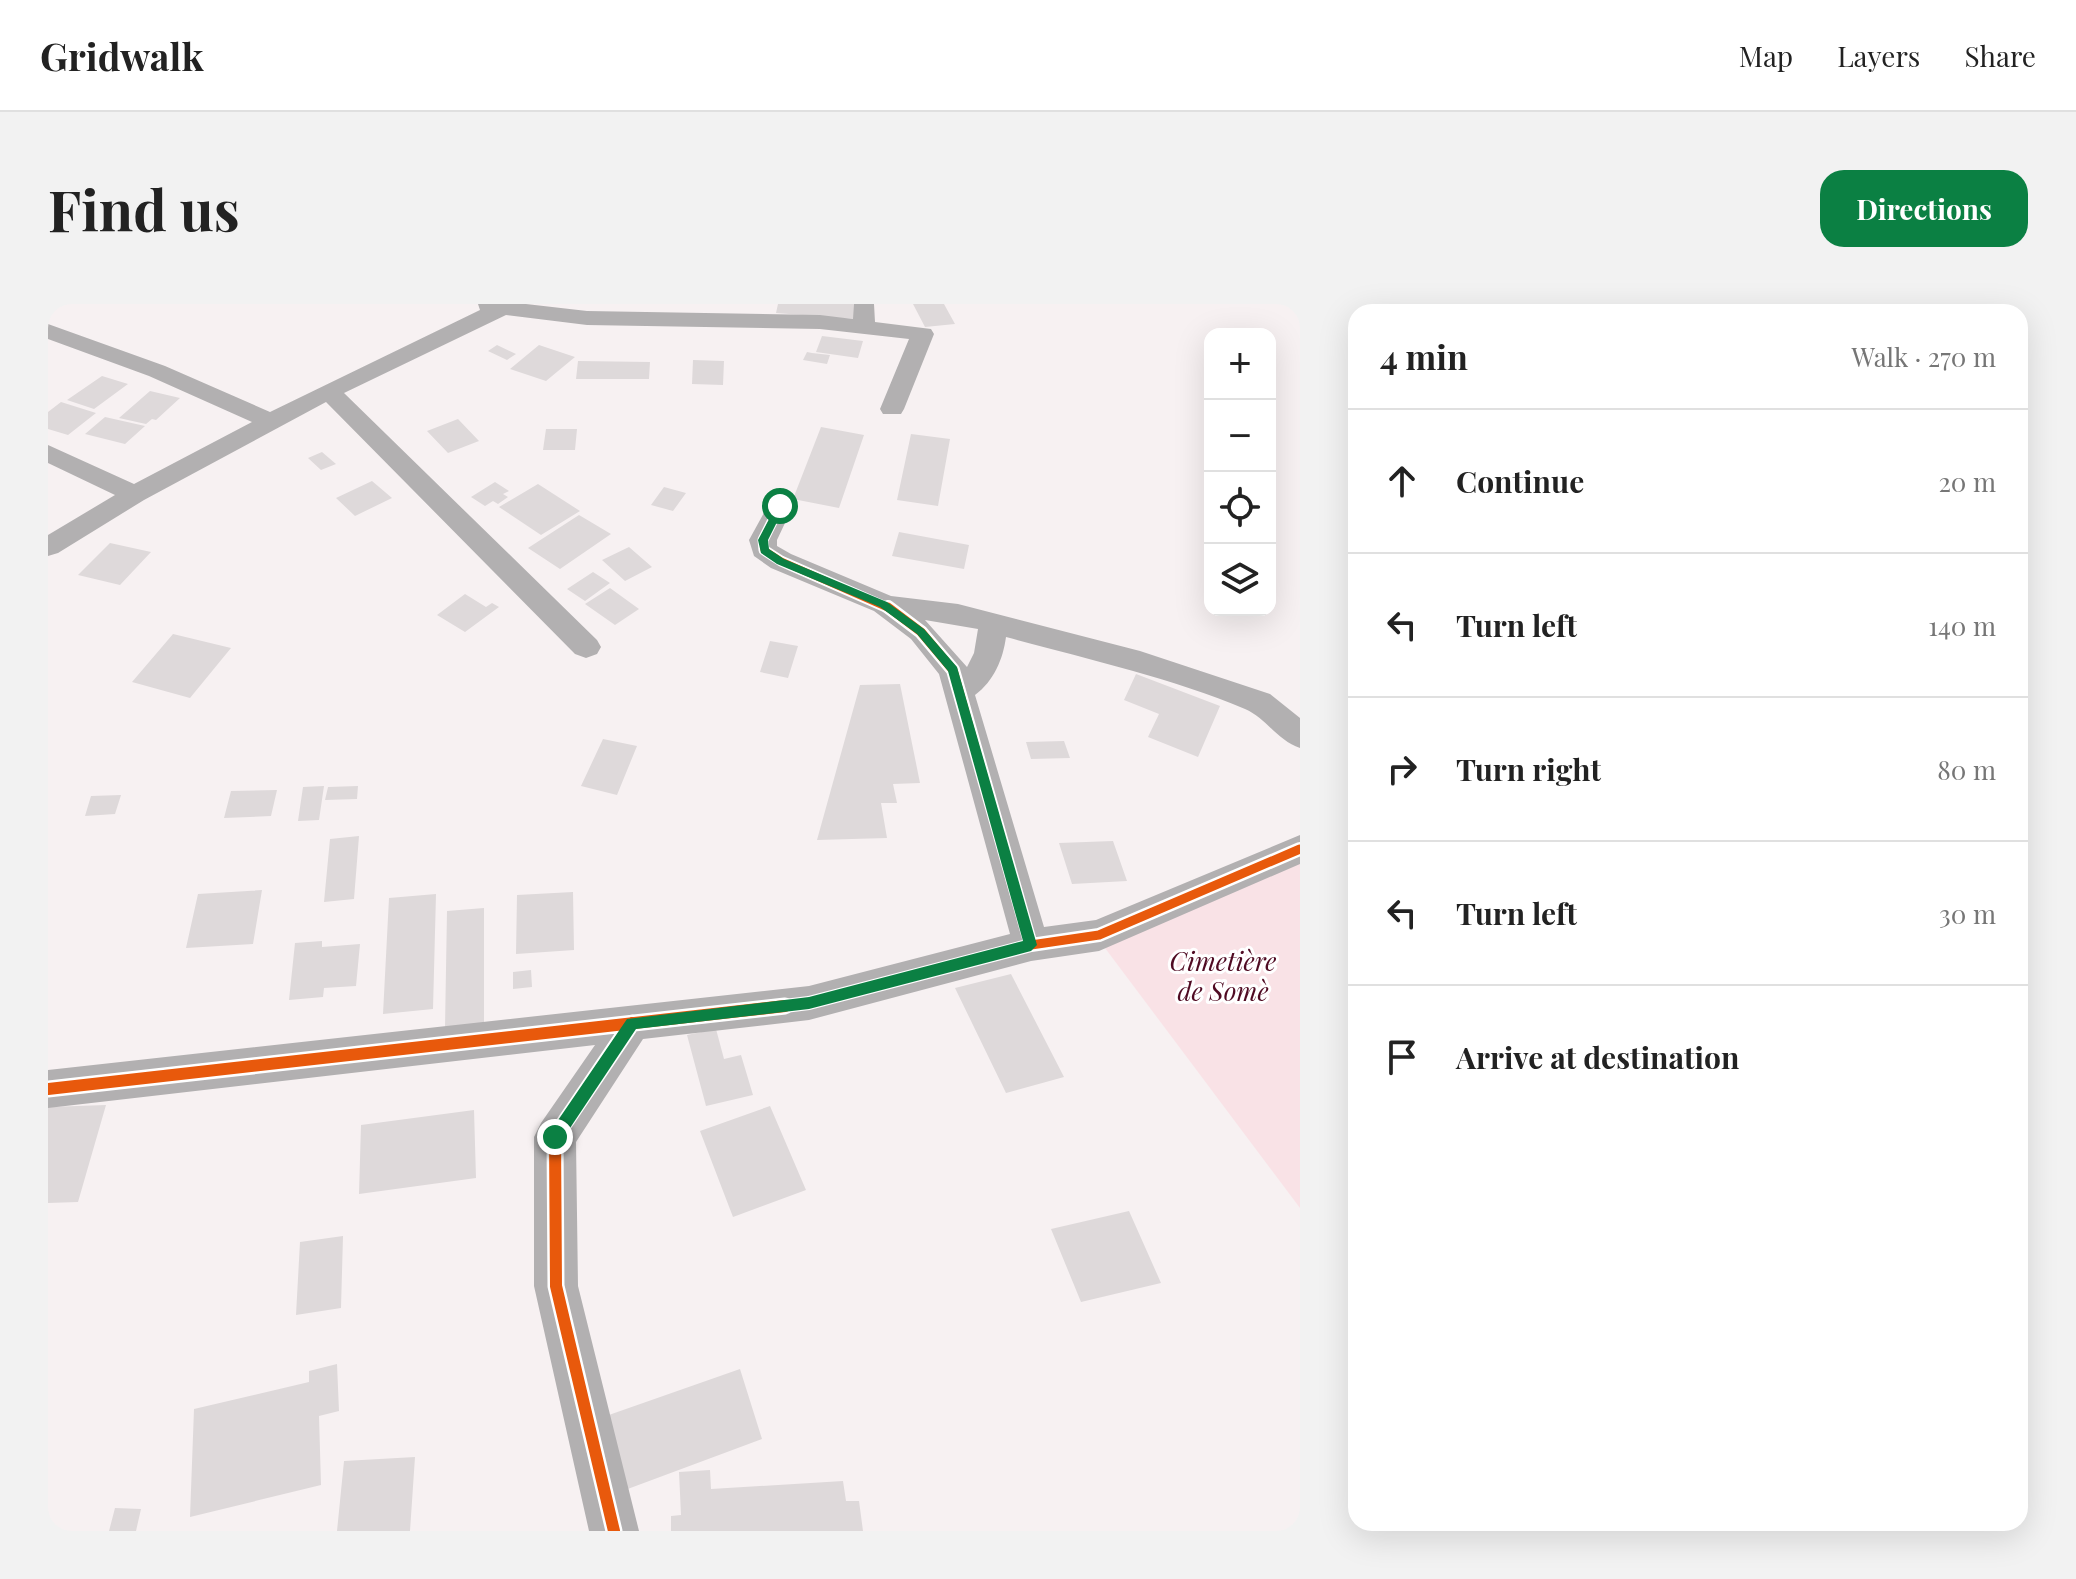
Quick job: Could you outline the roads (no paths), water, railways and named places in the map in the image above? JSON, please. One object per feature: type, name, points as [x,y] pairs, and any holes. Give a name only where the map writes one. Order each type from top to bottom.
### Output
[{"type":"street","points":[[48,547],[135,494],[497,305],[587,318],[791,321],[864,315],[923,334],[892,409]]},
{"type":"street","points":[[48,331],[157,371],[272,422]]},
{"type":"street","points":[[329,391],[586,647]]},
{"type":"street","points":[[48,453],[135,494]]},
{"type":"street","points":[[780,506],[763,540],[764,550],[781,561],[884,604],[921,632],[953,670],[961,689],[1031,945]]},
{"type":"street","points":[[884,604],[958,614],[1129,659],[1259,702],[1300,736]]},
{"type":"street","points":[[961,689],[983,671],[993,624]]},
{"type":"street","points":[[48,1089],[809,1003],[1031,945],[1099,935],[1300,849]]},
{"type":"street","points":[[614,1531],[556,1286],[555,1137],[632,1023]]},
{"type":"park label","name":"Cimetière de Somè","points":[[1223,977]]}]
